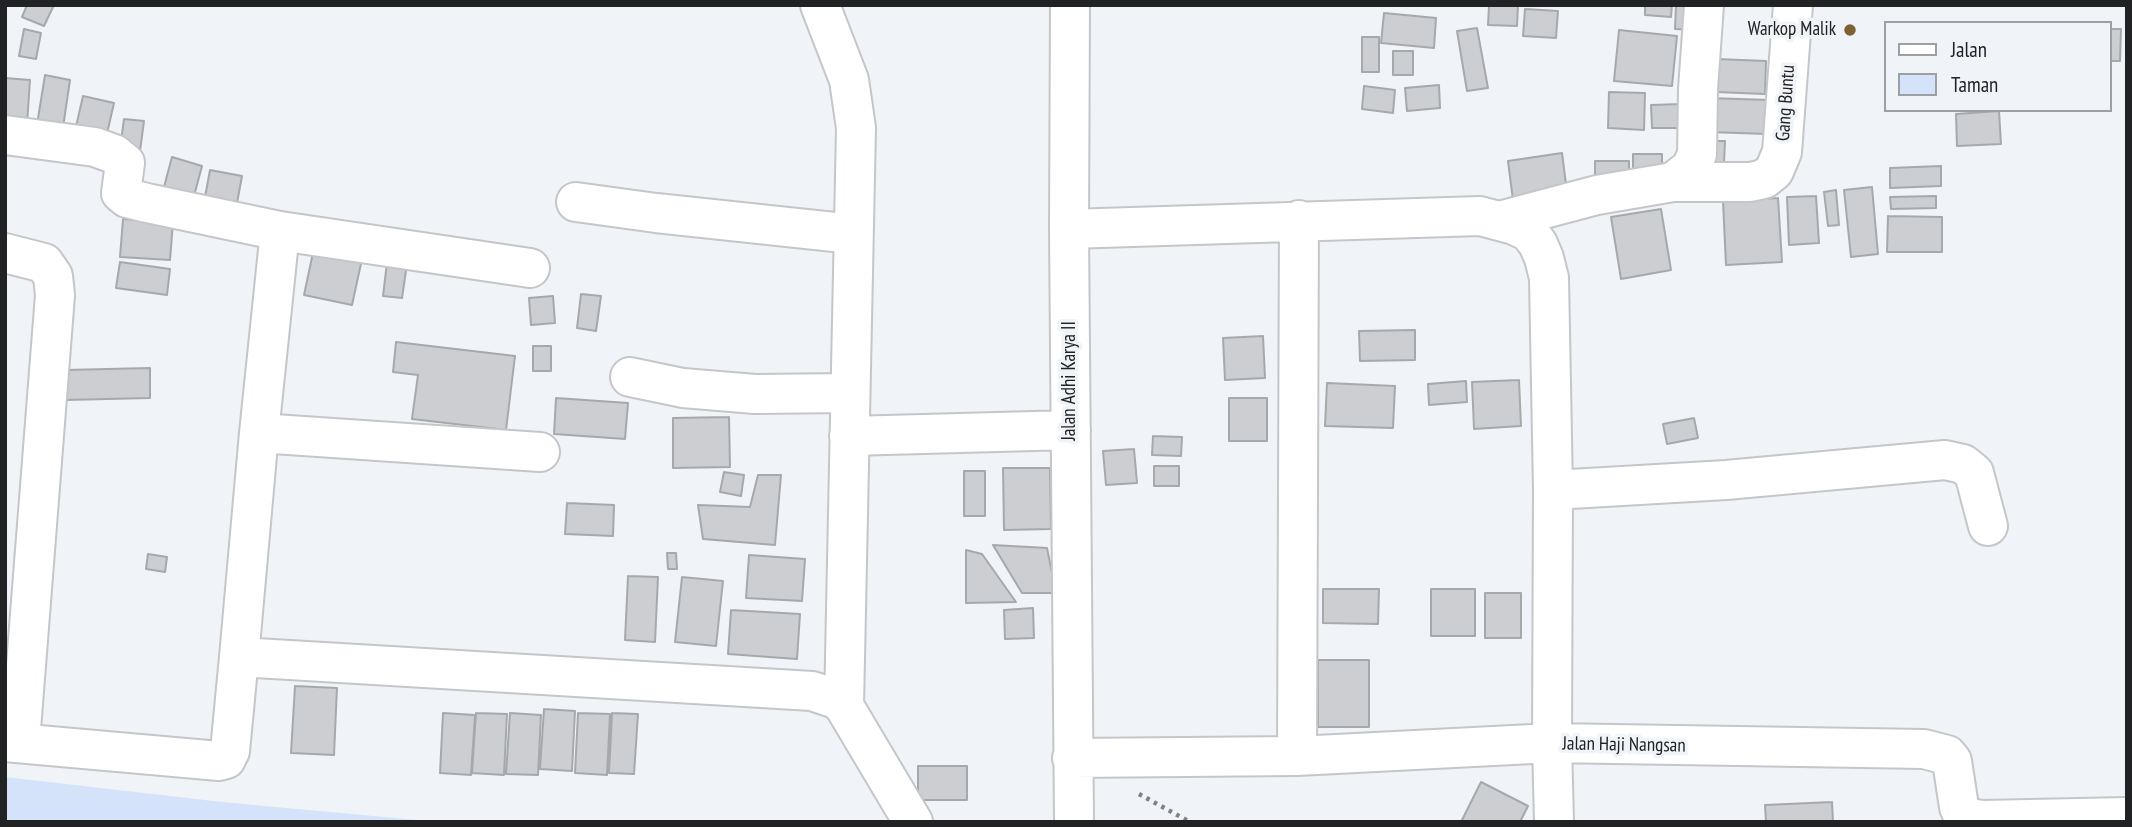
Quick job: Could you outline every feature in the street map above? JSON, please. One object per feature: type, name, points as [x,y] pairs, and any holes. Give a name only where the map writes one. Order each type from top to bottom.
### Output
[{"type":"street","points":[[820,5],[849,79],[854,104],[844,706]]},
{"type":"street","name":"Jalan Adhi Karya II","points":[[1070,5],[1074,822]]},
{"type":"street","points":[[1499,221],[1597,195],[1673,182],[1690,168],[1697,154],[1704,5]]},
{"type":"street","name":"Gang Buntu","points":[[1673,182],[1750,182],[1764,179],[1774,171],[1782,152],[1793,5]]},
{"type":"street","points":[[5,135],[95,147],[114,154],[125,163],[121,192],[127,198],[281,231],[530,268]]},
{"type":"street","points":[[576,202],[853,234]]},
{"type":"street","points":[[1069,229],[1480,216],[1529,232],[1538,244],[1549,278],[1553,490],[1552,743],[1555,822]]},
{"type":"street","points":[[1297,756],[1299,220]]},
{"type":"street","points":[[5,253],[44,263],[53,276],[55,295],[13,742],[219,761],[226,759],[230,751],[259,433],[281,231]]},
{"type":"street","points":[[629,377],[683,388],[755,394],[849,393]]},
{"type":"street","points":[[849,436],[1072,430]]},
{"type":"street","points":[[259,433],[540,452]]},
{"type":"street","points":[[1553,490],[1726,480],[1945,460],[1963,464],[1974,473],[1988,526]]},
{"type":"street","points":[[239,657],[794,689],[824,694],[844,706],[913,822]]},
{"type":"street","name":"Jalan Haji Nangsan","points":[[1073,758],[1297,756],[1552,743],[1924,749],[1947,755],[1952,761],[1959,807],[1962,814],[1970,818],[2127,817]]},
{"type":"green space","points":[[5,777],[222,802],[438,822],[5,822]]},
{"type":"building","points":[[27,5],[54,5],[44,26],[22,17]]},
{"type":"building","points":[[1489,5],[1518,5],[1517,26],[1488,25]]},
{"type":"building","points":[[1645,5],[1672,5],[1671,17],[1645,15]]},
{"type":"building","points":[[1676,5],[1696,5],[1695,30],[1675,29]]},
{"type":"building","points":[[1525,9],[1558,11],[1556,38],[1523,36]]},
{"type":"building","points":[[1384,13],[1436,18],[1434,48],[1381,43]]},
{"type":"building","points":[[1477,28],[1488,88],[1467,91],[1457,31]]},
{"type":"building","points":[[24,29],[41,33],[36,59],[19,56]]},
{"type":"building","points":[[2111,29],[2121,29],[2120,61],[2111,61]]},
{"type":"building","points":[[1619,30],[1677,36],[1672,86],[1614,81]]},
{"type":"building","points":[[1362,37],[1379,37],[1379,72],[1362,72]]},
{"type":"building","points":[[1393,51],[1413,51],[1413,75],[1393,75]]},
{"type":"building","points":[[1717,59],[1766,61],[1765,94],[1716,92]]},
{"type":"building","points":[[45,75],[70,80],[62,134],[36,131]]},
{"type":"building","points":[[5,78],[30,80],[27,124],[5,123]]},
{"type":"building","points":[[1439,85],[1440,108],[1407,111],[1405,88]]},
{"type":"building","points":[[1364,86],[1395,90],[1393,113],[1362,109]]},
{"type":"building","points":[[1609,92],[1645,93],[1644,130],[1608,128]]},
{"type":"building","points":[[83,96],[114,103],[106,138],[75,131]]},
{"type":"building","points":[[1709,98],[1769,100],[1768,134],[1708,132]]},
{"type":"building","points":[[1682,104],[1683,128],[1652,128],[1651,105]]},
{"type":"building","points":[[1999,112],[2001,144],[1957,146],[1956,114]]},
{"type":"building","points":[[124,119],[144,121],[140,151],[120,149]]},
{"type":"building","points":[[1708,141],[1725,141],[1724,163],[1708,163]]},
{"type":"building","points":[[1562,153],[1568,200],[1514,208],[1508,161]]},
{"type":"building","points":[[1633,154],[1662,154],[1662,181],[1633,181]]},
{"type":"building","points":[[172,157],[202,166],[194,196],[164,187]]},
{"type":"building","points":[[1595,161],[1629,161],[1629,185],[1595,185]]},
{"type":"building","points":[[1941,166],[1941,186],[1890,188],[1890,168]]},
{"type":"building","points":[[210,170],[242,176],[235,214],[203,208]]},
{"type":"building","points":[[1872,187],[1878,254],[1851,257],[1844,190]]},
{"type":"building","points":[[1836,190],[1839,225],[1828,226],[1824,192]]},
{"type":"building","points":[[1816,196],[1819,243],[1789,245],[1787,197]]},
{"type":"building","points":[[1936,196],[1936,208],[1891,209],[1890,197]]},
{"type":"building","points":[[1778,198],[1782,262],[1726,265],[1723,201]]},
{"type":"building","points":[[1661,209],[1671,270],[1621,279],[1611,217]]},
{"type":"building","points":[[1888,216],[1942,217],[1942,252],[1887,252]]},
{"type":"building","points":[[123,219],[173,222],[170,260],[120,257]]},
{"type":"building","points":[[314,248],[362,259],[352,305],[304,295]]},
{"type":"building","points":[[388,254],[408,257],[402,298],[383,296]]},
{"type":"building","points":[[120,262],[170,269],[167,295],[116,288]]},
{"type":"building","points":[[581,294],[601,296],[596,331],[577,328]]},
{"type":"building","points":[[553,296],[555,323],[531,325],[529,298]]},
{"type":"building","points":[[1415,330],[1415,360],[1360,361],[1359,331]]},
{"type":"building","points":[[1263,336],[1265,378],[1225,380],[1223,338]]},
{"type":"building","points":[[396,342],[515,356],[506,430],[412,419],[418,375],[393,372]]},
{"type":"building","points":[[533,346],[551,346],[551,371],[533,371]]},
{"type":"building","points":[[150,368],[150,398],[65,400],[65,370]]},
{"type":"building","points":[[1519,380],[1521,426],[1474,429],[1472,382]]},
{"type":"building","points":[[1466,381],[1467,402],[1429,405],[1428,384]]},
{"type":"building","points":[[1327,383],[1395,386],[1393,428],[1325,426]]},
{"type":"building","points":[[556,398],[628,403],[625,439],[554,434]]},
{"type":"building","points":[[1229,398],[1267,398],[1267,441],[1229,441]]},
{"type":"building","points":[[729,417],[730,467],[673,468],[673,418]]},
{"type":"building","points":[[1694,418],[1698,438],[1667,444],[1663,424]]},
{"type":"building","points":[[1153,436],[1182,437],[1181,456],[1152,455]]},
{"type":"building","points":[[1134,449],[1137,483],[1106,485],[1103,451]]},
{"type":"building","points":[[1154,466],[1179,466],[1179,486],[1154,486]]},
{"type":"building","points":[[1003,468],[1050,468],[1051,529],[1004,530]]},
{"type":"building","points":[[964,471],[985,471],[985,516],[964,516]]},
{"type":"building","points":[[724,472],[744,475],[741,496],[720,492]]},
{"type":"building","points":[[758,475],[781,475],[775,545],[703,539],[698,505],[750,507]]},
{"type":"building","points":[[567,503],[614,505],[613,536],[565,534]]},
{"type":"building","points":[[993,545],[1047,548],[1056,593],[1022,593]]},
{"type":"building","points":[[966,550],[982,554],[1016,602],[966,603]]},
{"type":"building","points":[[667,553],[676,553],[677,569],[668,569]]},
{"type":"building","points":[[148,554],[167,557],[165,572],[146,569]]},
{"type":"building","points":[[749,555],[805,559],[802,601],[746,598]]},
{"type":"building","points":[[628,576],[658,577],[655,642],[625,640]]},
{"type":"building","points":[[682,577],[723,581],[716,646],[675,642]]},
{"type":"building","points":[[1323,589],[1379,589],[1378,624],[1323,623]]},
{"type":"building","points":[[1431,589],[1475,589],[1475,636],[1431,636]]},
{"type":"building","points":[[1485,593],[1521,593],[1521,638],[1485,638]]},
{"type":"building","points":[[1033,608],[1034,638],[1005,639],[1004,610]]},
{"type":"building","points":[[731,610],[800,614],[797,659],[728,654]]},
{"type":"building","points":[[1318,660],[1369,660],[1369,727],[1318,727]]},
{"type":"building","points":[[295,686],[337,688],[334,755],[291,753]]},
{"type":"building","points":[[544,709],[575,711],[572,771],[540,769]]},
{"type":"building","points":[[443,713],[475,715],[471,775],[440,773]]},
{"type":"building","points":[[476,713],[507,714],[504,775],[472,773]]},
{"type":"building","points":[[510,713],[541,715],[538,775],[506,774]]},
{"type":"building","points":[[578,713],[610,714],[607,775],[575,773]]},
{"type":"building","points":[[612,713],[638,714],[634,774],[609,773]]},
{"type":"building","points":[[918,766],[967,766],[967,800],[918,800]]},
{"type":"building","points":[[1481,782],[1528,806],[1520,822],[1461,822]]},
{"type":"building","points":[[1832,802],[1833,822],[1766,822],[1765,805]]},
{"type":"place","name":"Warkop Malik","points":[[1850,30]]}]
